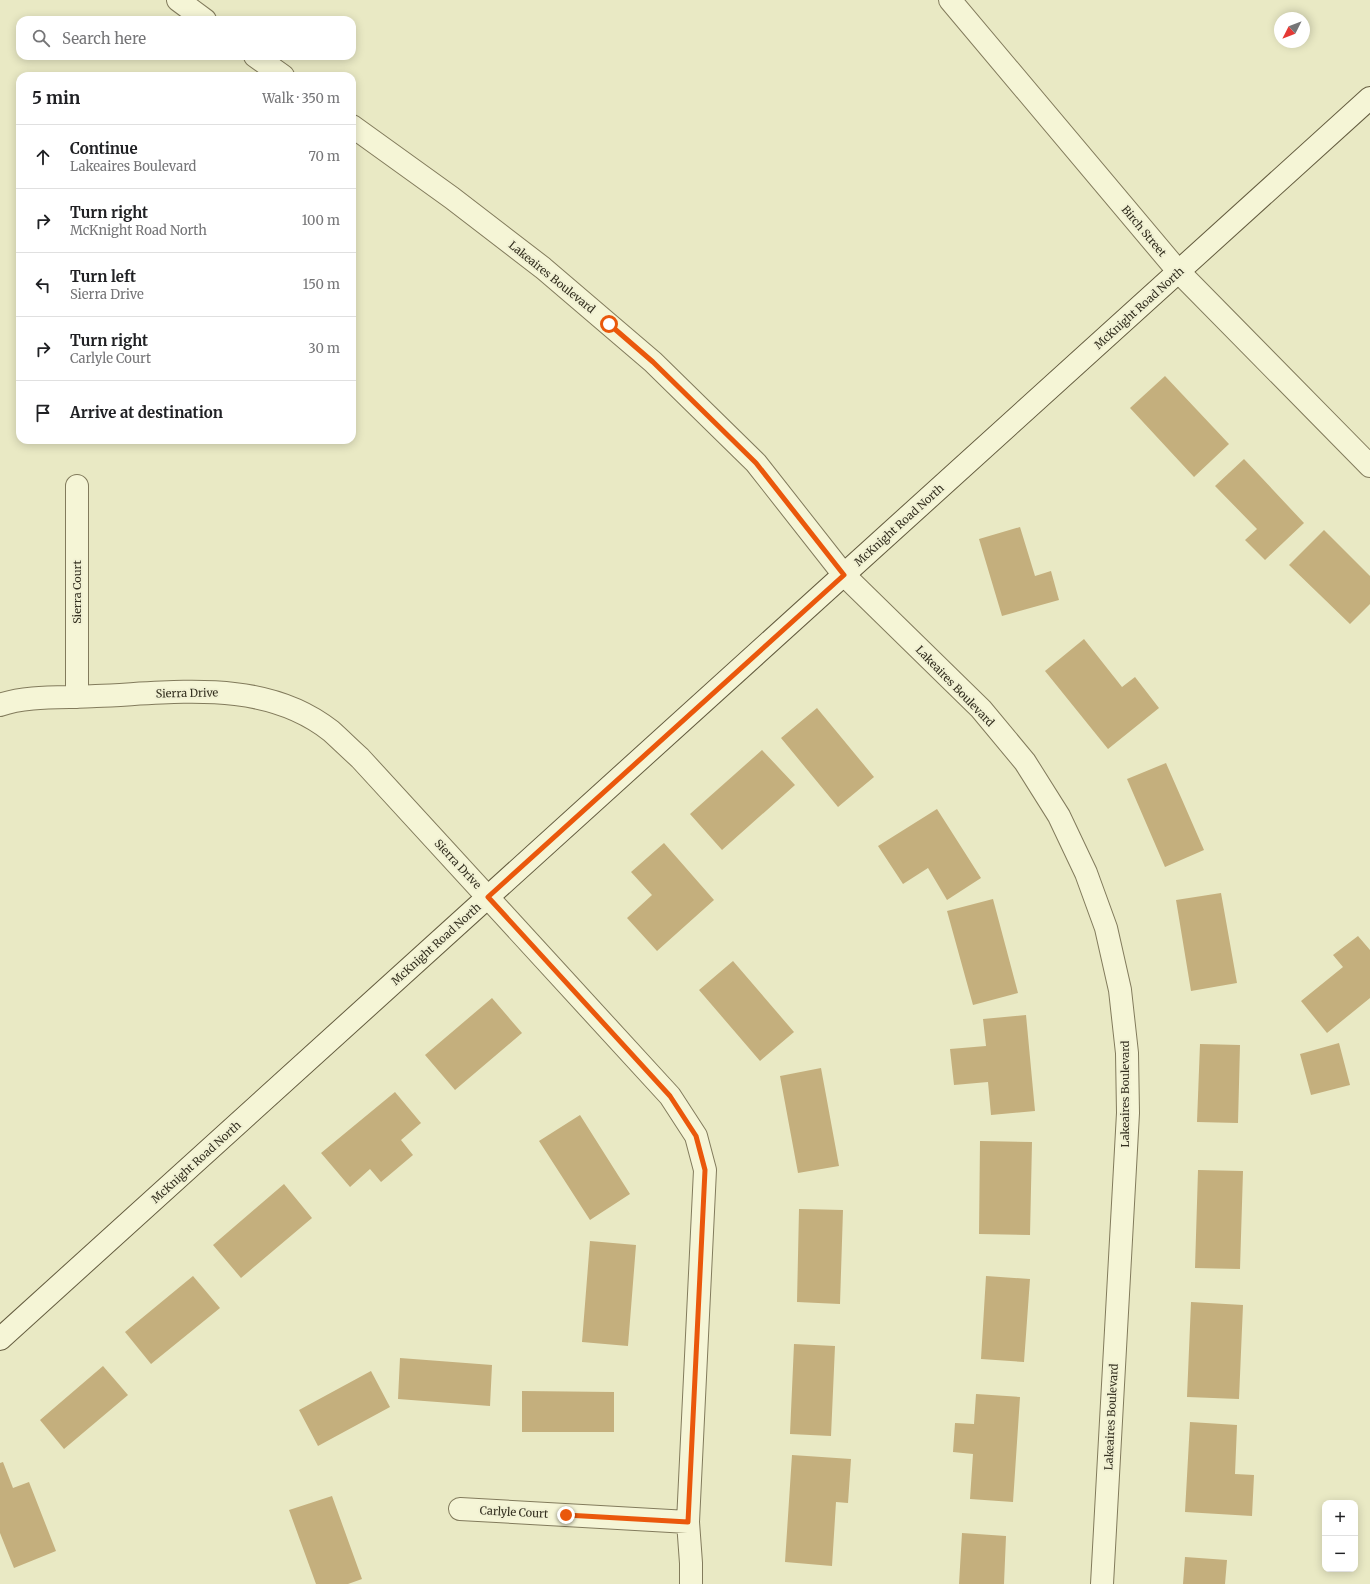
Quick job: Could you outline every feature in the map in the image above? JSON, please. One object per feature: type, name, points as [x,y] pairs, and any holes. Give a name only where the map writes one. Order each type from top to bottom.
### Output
[{"type":"street","points":[[178,0],[200,16]]},
{"type":"street","name":"Birch Street","points":[[950,0],[1178,272],[1370,466]]},
{"type":"street","points":[[261,60],[277,72]]},
{"type":"street","name":"McKnight Road North","points":[[0,1339],[1370,98]]},
{"type":"street","name":"Lakeaires Boulevard","points":[[356,129],[452,198],[543,268],[653,362],[756,463],[844,575],[981,709],[1025,762],[1059,816],[1086,874],[1106,928],[1120,990],[1128,1053],[1128,1113],[1102,1584]]},
{"type":"street","name":"Sierra Court","points":[[77,486],[77,697]]},
{"type":"street","name":"Sierra Drive","points":[[0,705],[46,698],[212,691],[257,697],[295,710],[330,731],[360,758],[670,1096],[696,1136],[705,1170],[688,1522],[691,1584]]},
{"type":"street","name":"Carlyle Court","points":[[460,1509],[688,1522]]},
{"type":"building","points":[[1165,376],[1229,444],[1194,477],[1130,408]]},
{"type":"building","points":[[1244,459],[1304,523],[1265,560],[1245,540],[1257,529],[1215,486]]},
{"type":"building","points":[[1020,527],[1035,576],[1051,571],[1059,600],[1002,616],[979,539]]},
{"type":"building","points":[[1324,530],[1370,576],[1370,604],[1350,624],[1289,565]]},
{"type":"building","points":[[1084,639],[1122,687],[1135,677],[1159,708],[1108,749],[1045,671]]},
{"type":"building","points":[[817,708],[874,777],[838,807],[781,738]]},
{"type":"building","points":[[762,750],[795,785],[722,850],[690,814]]},
{"type":"building","points":[[1166,763],[1204,850],[1165,867],[1127,779]]},
{"type":"building","points":[[937,809],[981,878],[947,900],[928,868],[903,884],[878,846]]},
{"type":"building","points":[[664,843],[714,900],[657,951],[627,918],[652,895],[631,872]]},
{"type":"building","points":[[1221,893],[1237,983],[1191,991],[1176,900]]},
{"type":"building","points":[[993,899],[1018,993],[973,1005],[947,911]]},
{"type":"building","points":[[1358,936],[1370,950],[1370,998],[1327,1033],[1301,1001],[1343,967],[1333,955]]},
{"type":"building","points":[[733,961],[794,1032],[760,1061],[699,990]]},
{"type":"building","points":[[492,998],[522,1033],[455,1090],[425,1055]]},
{"type":"building","points":[[1026,1015],[1035,1111],[991,1115],[988,1082],[954,1085],[950,1049],[986,1046],[983,1019]]},
{"type":"building","points":[[1339,1043],[1350,1085],[1311,1095],[1300,1054]]},
{"type":"building","points":[[1200,1044],[1240,1045],[1238,1123],[1197,1122]]},
{"type":"building","points":[[821,1068],[839,1166],[798,1173],[780,1076]]},
{"type":"building","points":[[395,1092],[421,1123],[401,1140],[413,1155],[381,1182],[370,1169],[350,1187],[321,1153]]},
{"type":"building","points":[[580,1115],[630,1194],[590,1220],[539,1141]]},
{"type":"building","points":[[980,1141],[1032,1142],[1030,1235],[979,1234]]},
{"type":"building","points":[[1198,1170],[1243,1171],[1240,1269],[1195,1268]]},
{"type":"building","points":[[284,1184],[312,1218],[241,1278],[213,1245]]},
{"type":"building","points":[[799,1209],[843,1210],[840,1304],[797,1302]]},
{"type":"building","points":[[590,1241],[636,1245],[628,1346],[582,1342]]},
{"type":"building","points":[[193,1276],[220,1308],[151,1364],[125,1332]]},
{"type":"building","points":[[986,1276],[1030,1279],[1024,1362],[981,1359]]},
{"type":"building","points":[[1191,1302],[1243,1305],[1239,1399],[1187,1397]]},
{"type":"building","points":[[794,1344],[835,1346],[831,1436],[790,1434]]},
{"type":"building","points":[[400,1358],[492,1365],[490,1406],[398,1399]]},
{"type":"building","points":[[103,1366],[128,1395],[64,1449],[40,1420]]},
{"type":"building","points":[[371,1371],[390,1407],[318,1446],[299,1410]]},
{"type":"building","points":[[522,1391],[614,1392],[614,1432],[522,1432]]},
{"type":"building","points":[[976,1394],[1020,1397],[1013,1502],[970,1499],[973,1454],[953,1452],[955,1423],[974,1424]]},
{"type":"building","points":[[1190,1422],[1237,1425],[1235,1474],[1254,1475],[1252,1516],[1185,1512]]},
{"type":"building","points":[[792,1455],[851,1459],[848,1503],[836,1502],[832,1566],[785,1562]]},
{"type":"building","points":[[3,1462],[13,1488],[29,1482],[56,1551],[14,1568],[0,1533],[0,1463]]},
{"type":"building","points":[[332,1496],[362,1579],[348,1584],[316,1584],[289,1510]]},
{"type":"building","points":[[962,1533],[1006,1536],[1004,1584],[959,1584]]},
{"type":"building","points":[[1185,1557],[1227,1560],[1225,1584],[1183,1584]]},
{"type":"route","points":[[566,1515],[688,1522],[705,1170],[696,1136],[670,1096],[488,897],[844,575],[756,463],[653,362],[609,324]]}]
